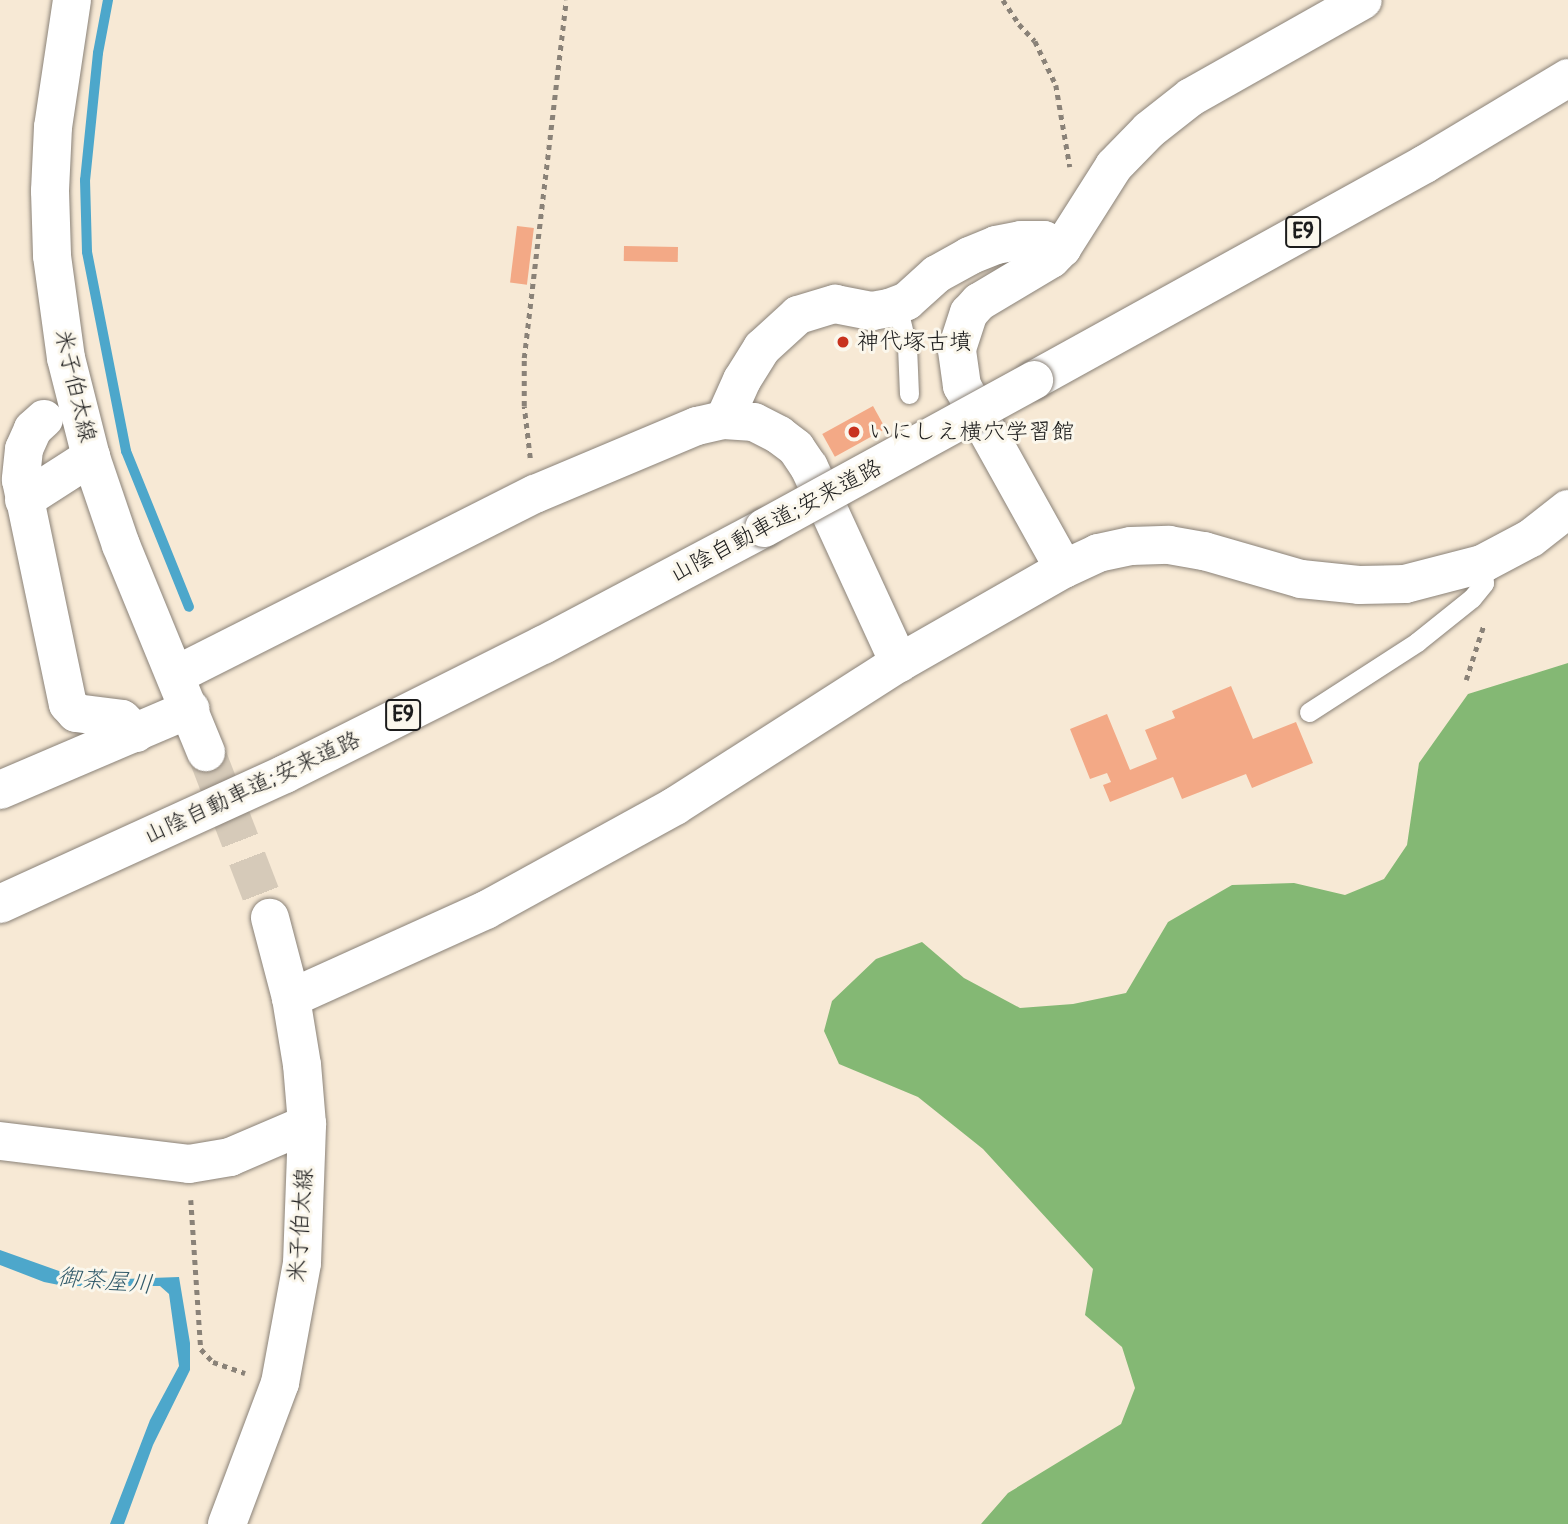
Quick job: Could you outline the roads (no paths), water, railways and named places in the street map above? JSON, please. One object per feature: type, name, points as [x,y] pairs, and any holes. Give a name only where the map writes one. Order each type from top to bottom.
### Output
[{"type":"main road","name":"米子伯太線","points":[[72,0],[53,127],[50,191],[52,256],[66,358],[90,457],[121,545],[206,752]]},
{"type":"main road","points":[[1064,569],[962,386],[957,349],[962,329],[979,302],[1039,268],[1062,248],[1114,166],[1149,130],[1191,97],[1363,0]]},
{"type":"main road","name":"山陰自動車道;安来道路","points":[[0,904],[285,774],[542,645],[764,528],[1425,164],[1568,78]]},
{"type":"main road","points":[[724,420],[742,380],[762,348],[798,315],[835,304],[872,311],[897,305],[907,301],[937,274],[996,245],[1021,240],[1044,240],[1062,248]]},
{"type":"main road","points":[[44,419],[33,429],[24,449],[21,480],[71,710],[122,719],[136,733]]},
{"type":"main road","points":[[0,790],[136,733],[183,692],[535,494],[698,426],[724,420],[754,422],[779,435],[796,448],[809,467],[899,663]]},
{"type":"main road","points":[[24,500],[90,457]]},
{"type":"main road","points":[[291,998],[486,910],[675,806],[899,663],[1064,569],[1098,553],[1130,546],[1169,545],[1204,551],[1301,579],[1359,584],[1405,584],[1483,573],[1568,509]]},
{"type":"main road","name":"米子伯太線","points":[[227,1524],[280,1382],[302,1263],[307,1124],[291,998],[270,918]]},
{"type":"main road","points":[[0,1141],[189,1164],[230,1157],[307,1124]]},
{"type":"lane","points":[[897,305],[907,345],[909,394]]},
{"type":"lane","points":[[1309,712],[1417,642],[1472,598],[1483,573]]},
{"type":"water","name":"御茶屋川","points":[[0,1250],[59,1271],[96,1280],[179,1277],[190,1343],[190,1370],[153,1445],[124,1524],[110,1524],[150,1420],[179,1366],[169,1294],[160,1286],[64,1286],[44,1282],[0,1265]]},
{"type":"waterway","points":[[108,0],[98,53],[85,180],[87,252],[126,451],[189,607]]},
{"type":"tunnel","points":[[206,752],[270,918]]},
{"type":"place","name":"神代塚古墳","points":[[843,342]]},
{"type":"place","name":"いにしえ横穴学習館","points":[[854,432]]}]
